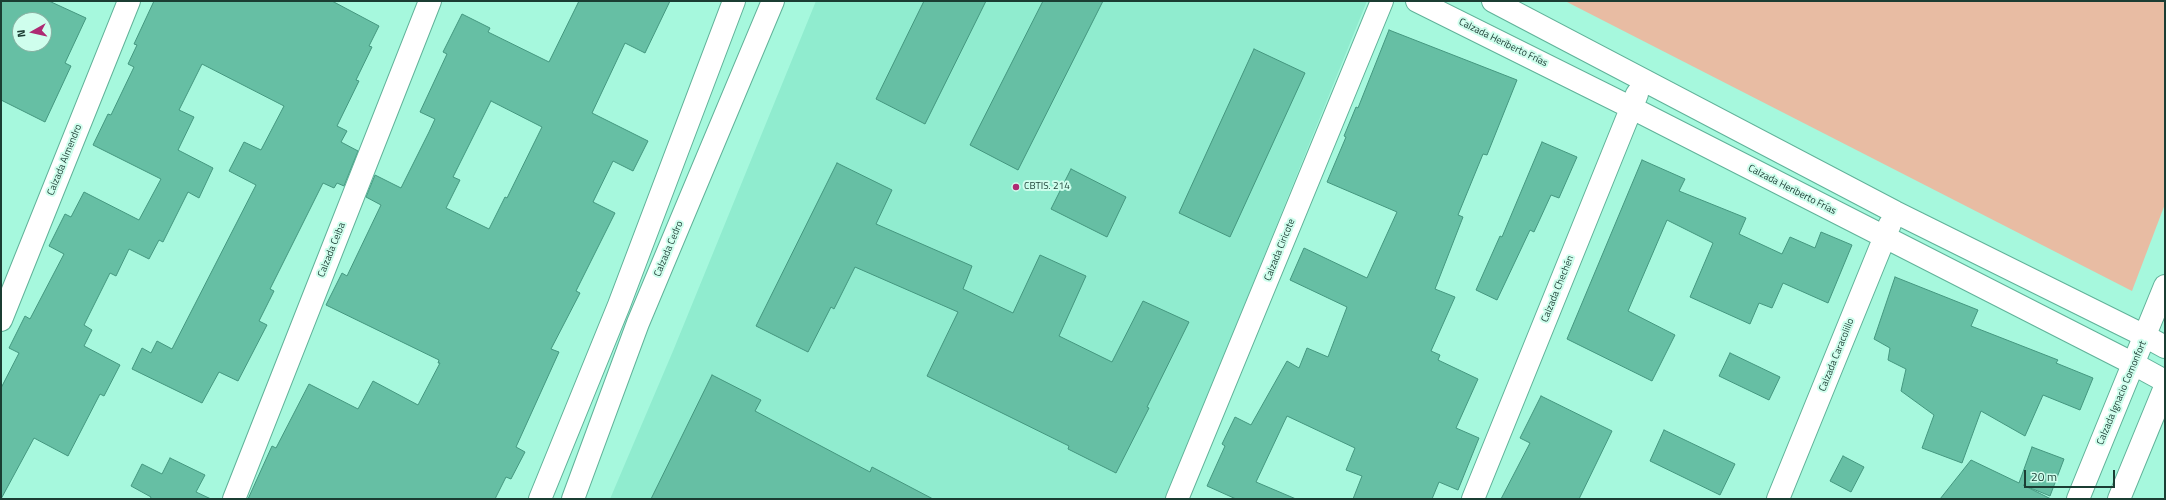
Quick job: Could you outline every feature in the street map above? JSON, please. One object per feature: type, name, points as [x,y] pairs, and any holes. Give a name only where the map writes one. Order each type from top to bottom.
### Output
[{"type":"street","name":"Calzada Almendro","points":[[1,320],[129,1]]},
{"type":"street","name":"Calzada Ceiba","points":[[234,499],[430,1]]},
{"type":"street","points":[[540,499],[619,305],[734,1]]},
{"type":"street","name":"Calzada Cedro","points":[[573,499],[638,323],[773,1]]},
{"type":"street","name":"Calzada Ciricote","points":[[1177,499],[1382,1]]},
{"type":"street","name":"Calzada Heriberto Frías","points":[[1417,1],[1632,108],[2165,381]]},
{"type":"street","points":[[1493,1],[1895,212],[2165,347]]},
{"type":"street","name":"Calzada Chechén","points":[[1473,499],[1643,80]]},
{"type":"street","name":"Calzada Caracolillo","points":[[1778,499],[1895,212]]},
{"type":"street","name":"Calzada Ignacio Comonfort","points":[[2078,499],[2132,363],[2145,336],[2165,286]]},
{"type":"street","points":[[2119,499],[2165,387]]},
{"type":"shaded area","name":"CBTIS. 214","points":[[816,1],[1367,1],[1166,499],[610,499],[673,351]]},
{"type":"shaded area","points":[[1565,1],[2165,1],[2165,204],[2132,291]]},
{"type":"building","points":[[1,1],[49,1],[86,18],[65,63],[71,66],[45,122],[1,100]]},
{"type":"building","points":[[154,1],[332,1],[379,26],[369,46],[372,47],[356,80],[359,81],[337,126],[347,131],[341,142],[358,151],[344,186],[337,183],[334,188],[323,183],[270,289],[274,291],[259,321],[267,325],[238,381],[219,372],[202,403],[132,369],[142,348],[151,353],[157,341],[172,349],[256,185],[229,171],[244,142],[261,150],[284,106],[202,64],[179,110],[194,117],[178,150],[213,168],[199,198],[188,192],[163,242],[159,240],[149,259],[129,249],[116,276],[110,273],[84,325],[92,330],[84,346],[120,365],[104,396],[100,394],[68,456],[34,438],[1,499],[1,388],[19,353],[9,348],[25,316],[30,319],[64,254],[49,246],[65,214],[71,217],[84,192],[139,220],[161,179],[93,145],[108,114],[111,115],[134,67],[128,64],[137,45],[134,44]]},
{"type":"building","points":[[579,1],[670,1],[645,53],[625,43],[592,113],[648,141],[633,171],[613,161],[593,202],[615,213],[576,291],[580,293],[551,349],[559,352],[516,447],[525,452],[511,479],[506,477],[495,499],[248,499],[272,446],[276,448],[309,384],[358,409],[373,381],[418,405],[440,363],[438,363],[439,360],[326,305],[342,273],[347,276],[381,205],[366,197],[375,175],[401,188],[429,132],[435,119],[420,112],[447,54],[443,52],[462,14],[490,28],[488,32],[549,62]],"holes":[[[491,101],[542,127],[507,198],[505,197],[489,229],[446,208],[460,180],[453,177]]]},
{"type":"building","points":[[924,1],[986,1],[925,124],[876,99]]},
{"type":"building","points":[[1043,1],[1103,1],[1018,170],[970,145]]},
{"type":"building","points":[[1389,30],[1517,80],[1487,155],[1483,154],[1458,215],[1463,217],[1435,289],[1455,297],[1431,351],[1440,355],[1438,360],[1478,379],[1456,428],[1479,438],[1458,490],[1439,482],[1432,499],[1353,499],[1362,476],[1346,470],[1355,448],[1287,416],[1256,482],[1296,499],[1236,499],[1207,486],[1225,446],[1222,444],[1235,417],[1251,425],[1287,361],[1299,368],[1307,348],[1328,357],[1347,307],[1290,280],[1304,248],[1367,278],[1397,212],[1327,182],[1346,137],[1344,136],[1356,107],[1358,108]]},
{"type":"building","points":[[1254,49],[1305,73],[1230,237],[1179,213]]},
{"type":"building","points":[[1542,142],[1577,157],[1559,198],[1551,195],[1534,232],[1530,230],[1497,300],[1476,290],[1500,236],[1502,237]]},
{"type":"building","points":[[1642,160],[1685,179],[1679,191],[1746,218],[1739,234],[1782,254],[1790,237],[1815,248],[1821,232],[1852,245],[1828,303],[1783,283],[1772,308],[1759,303],[1750,324],[1690,297],[1713,243],[1667,220],[1628,311],[1675,335],[1652,381],[1567,339]]},
{"type":"building","points":[[837,163],[892,190],[876,224],[972,266],[963,289],[1013,313],[1040,255],[1086,276],[1059,336],[1112,362],[1143,301],[1189,322],[1147,407],[1149,408],[1116,473],[1068,449],[1069,446],[927,376],[958,312],[855,267],[834,309],[831,307],[808,352],[756,326]]},
{"type":"building","points":[[1071,169],[1126,197],[1107,237],[1051,209]]},
{"type":"building","points":[[1895,277],[1978,310],[1971,326],[2058,360],[2056,363],[2093,378],[2080,410],[2043,395],[2025,436],[1981,411],[1962,463],[1922,448],[1934,415],[1901,391],[1906,369],[1888,360],[1890,348],[1874,339]]},
{"type":"building","points":[[1730,353],[1780,377],[1769,400],[1719,376]]},
{"type":"building","points":[[712,375],[761,400],[755,411],[870,472],[872,467],[933,499],[651,499]]},
{"type":"building","points":[[1541,396],[1612,431],[1579,499],[1501,499],[1530,443],[1520,438]]},
{"type":"building","points":[[1664,430],[1735,464],[1720,495],[1650,461]]},
{"type":"building","points":[[2032,447],[2064,459],[2050,496],[2023,485],[2051,499],[1940,499],[1971,460],[2019,483]]},
{"type":"building","points":[[1843,456],[1864,467],[1851,492],[1830,481]]},
{"type":"building","points":[[170,458],[205,475],[196,492],[211,499],[150,499],[151,497],[131,486],[142,464],[162,474]]},
{"type":"place","name":"CBTIS. 214","points":[[1016,187]]}]
